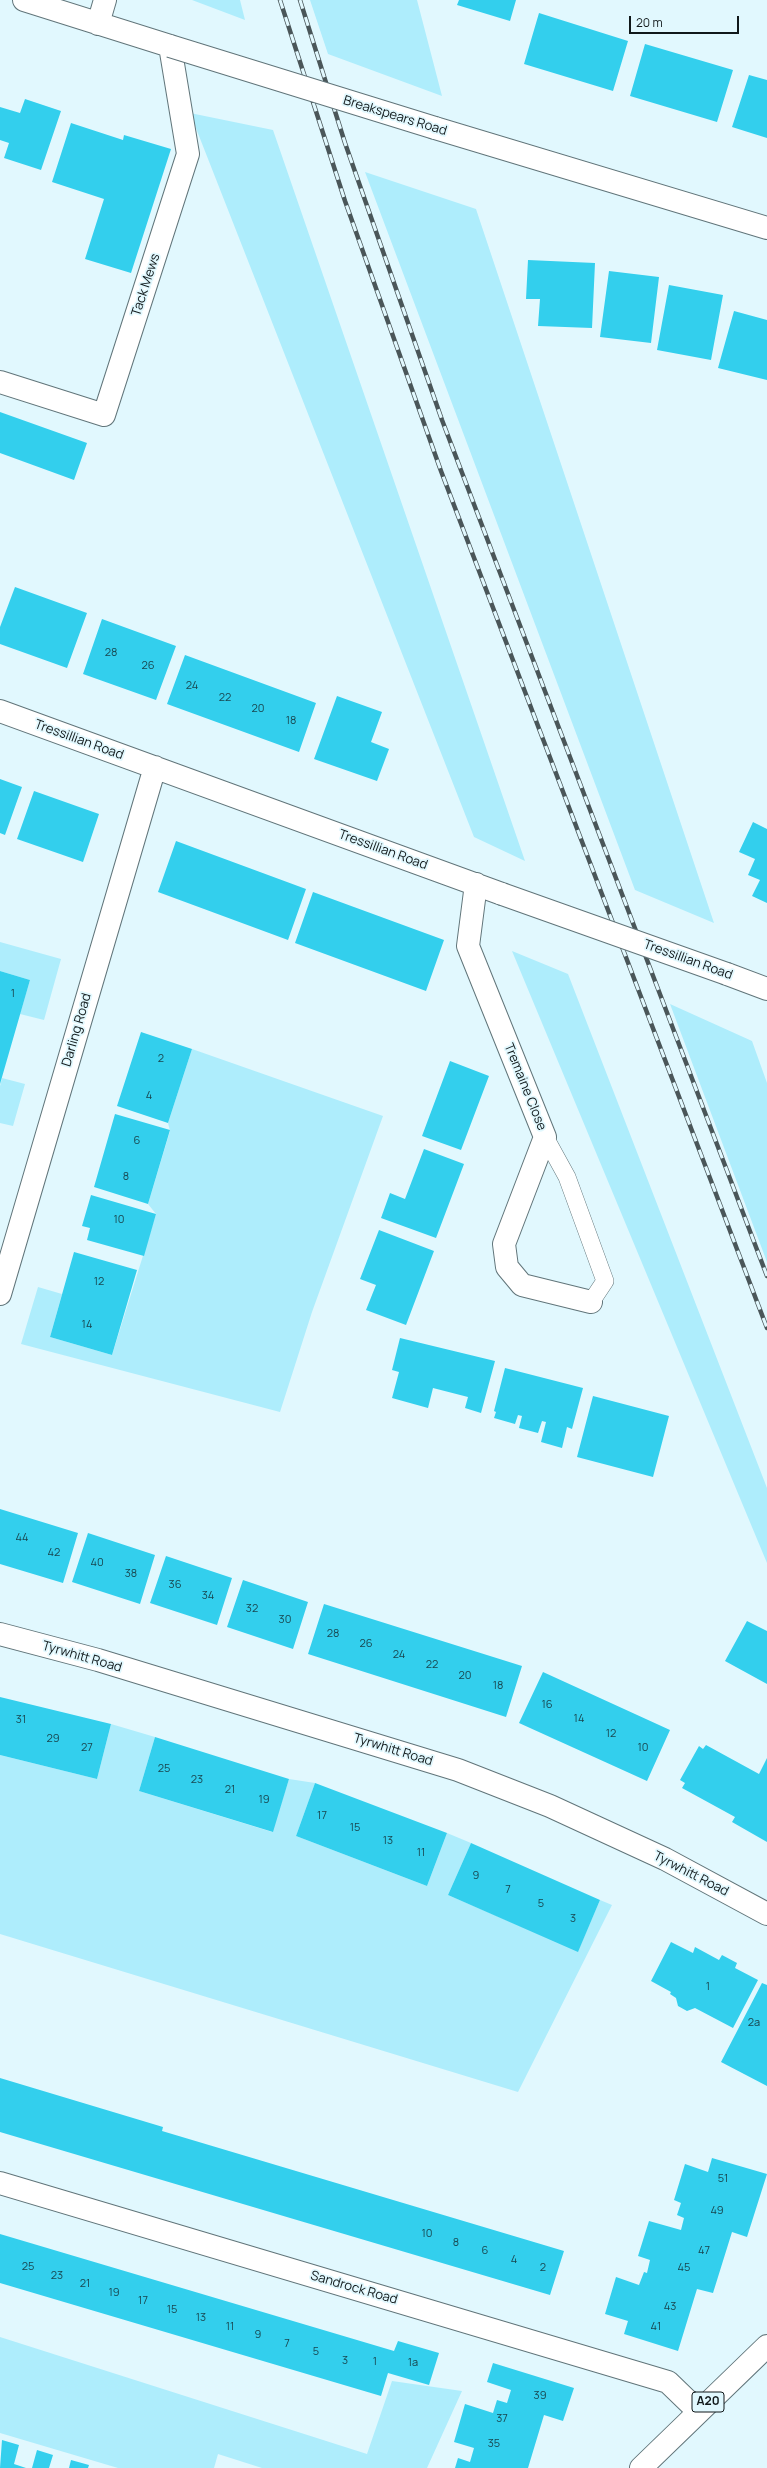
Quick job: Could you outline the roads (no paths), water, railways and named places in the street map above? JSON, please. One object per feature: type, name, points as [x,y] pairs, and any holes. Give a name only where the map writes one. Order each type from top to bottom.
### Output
[{"type":"main road","name":"Breakspears Road","points":[[24,0],[434,128],[767,228]]},
{"type":"main road","points":[[98,24],[105,0]]},
{"type":"main road","name":"Tack Mews","points":[[0,382],[104,415],[188,154],[170,46]]},
{"type":"main road","name":"Tressillian Road","points":[[0,711],[767,989]]},
{"type":"main road","name":"Darling Road","points":[[0,1294],[155,767]]},
{"type":"main road","name":"Tremaine Close","points":[[476,884],[468,946],[545,1137],[504,1244],[507,1267],[522,1284],[591,1302]]},
{"type":"main road","name":"Tyrwhitt Road","points":[[0,1634],[98,1660],[458,1770],[550,1806],[665,1859],[767,1914]]},
{"type":"main road","name":"Sandrock Road","points":[[0,2183],[668,2382],[698,2411]]},
{"type":"main road","name":"A20","points":[[641,2468],[698,2411],[767,2346]]},
{"type":"lane","points":[[545,1137],[567,1177],[605,1281],[591,1302]]},
{"type":"railway","points":[[280,0],[345,201],[441,471],[767,1328]]},
{"type":"railway","points":[[300,0],[345,143],[442,420],[767,1276]]}]
